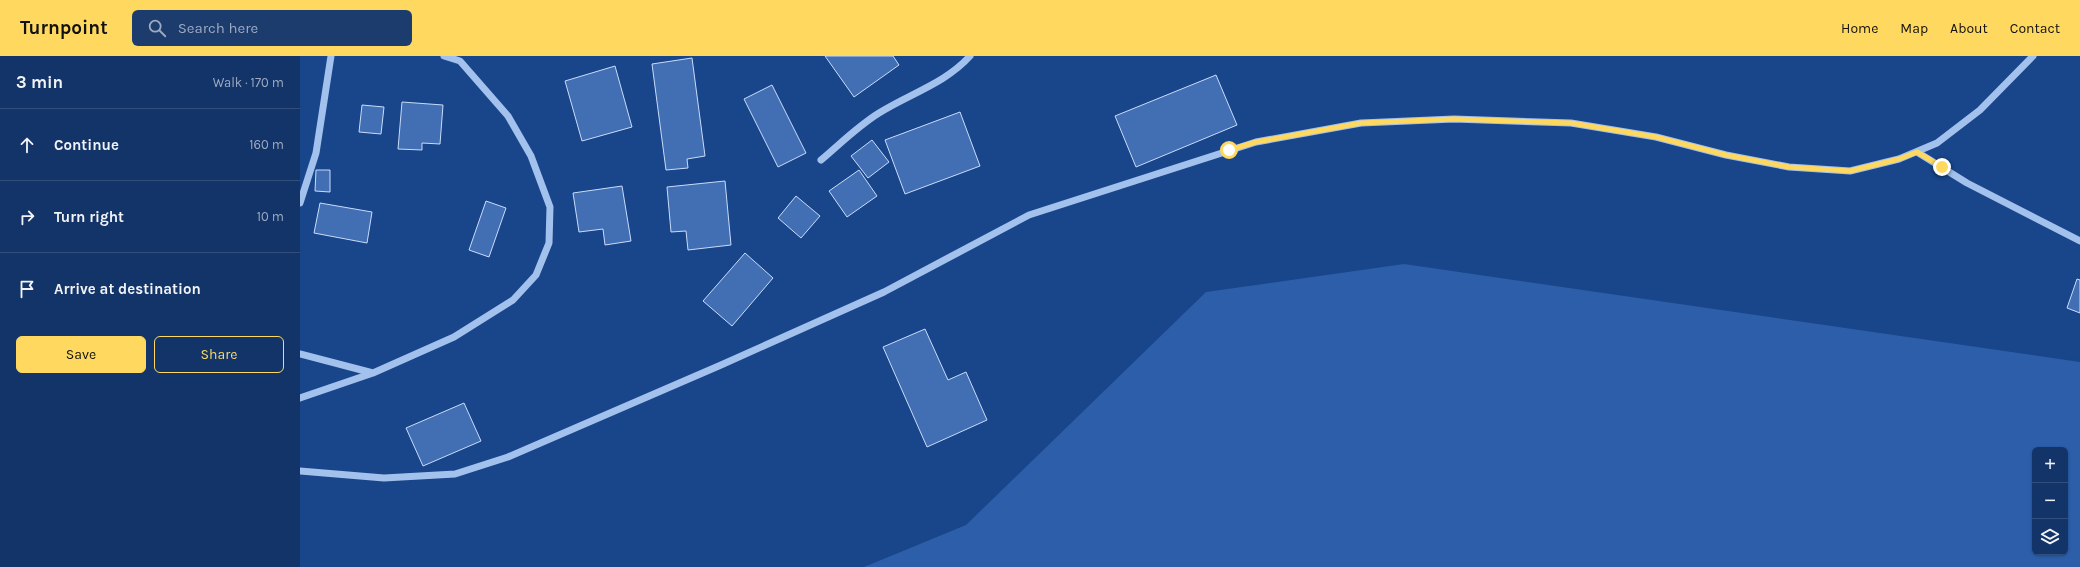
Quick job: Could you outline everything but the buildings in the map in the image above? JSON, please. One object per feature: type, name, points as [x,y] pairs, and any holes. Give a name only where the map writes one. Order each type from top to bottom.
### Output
[{"type":"street","points":[[300,203],[316,153],[331,56]]},
{"type":"street","points":[[300,398],[373,373],[454,337],[513,300],[536,275],[549,243],[550,207],[531,156],[508,116],[460,61],[444,56]]},
{"type":"street","points":[[821,160],[879,113],[943,79],[963,64],[970,56]]},
{"type":"street","points":[[300,471],[384,478],[456,474],[508,457],[721,365],[884,292],[1029,215],[1256,142],[1361,123],[1454,119],[1571,123],[1656,137],[1726,155],[1789,167],[1850,171],[1899,159],[1937,143],[1980,110],[2033,56]]},
{"type":"street","points":[[1917,152],[1967,183],[2080,241]]},
{"type":"street","points":[[300,354],[373,373]]},
{"type":"shaded area","points":[[1404,264],[2080,362],[2080,567],[864,567],[966,525],[1206,292]]},
{"type":"route","points":[[1229,150],[1256,142],[1361,123],[1454,119],[1571,123],[1656,137],[1726,155],[1789,167],[1850,171],[1899,159],[1917,152],[1942,167]]}]
